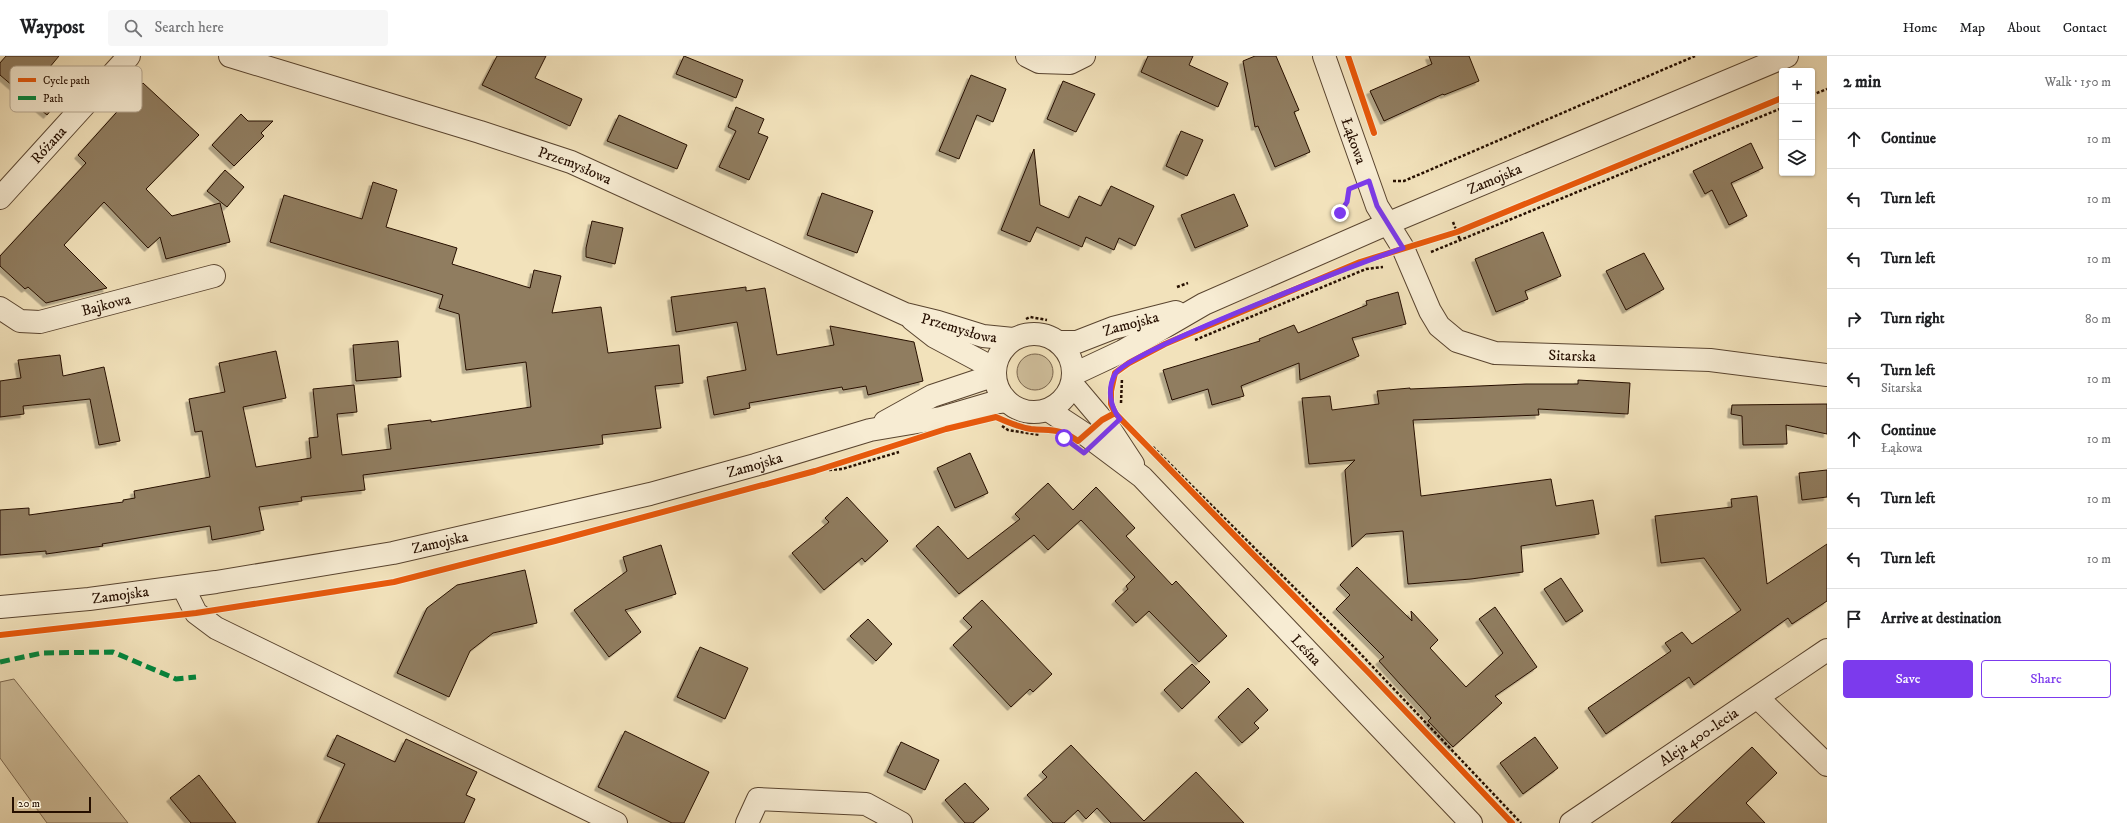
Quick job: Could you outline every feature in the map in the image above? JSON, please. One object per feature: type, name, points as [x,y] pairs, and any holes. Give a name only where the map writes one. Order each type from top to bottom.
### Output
[{"type":"street","name":"Różana","points":[[120,66],[129,56]]},
{"type":"street","name":"Przemysłowa","points":[[230,56],[571,162],[905,314],[938,322],[983,336],[1013,339]]},
{"type":"street","points":[[1027,56],[1039,62],[1070,63],[1084,56]]},
{"type":"street","name":"Łąkowa","points":[[1324,56],[1377,206],[1388,223]]},
{"type":"street","name":"Zamojska","points":[[1073,379],[1204,304],[1388,223],[1787,56]]},
{"type":"street","name":"Różana","points":[[0,198],[78,112]]},
{"type":"street","name":"Sitarska","points":[[1388,223],[1403,248],[1430,311],[1440,326],[1457,340],[1484,350],[1516,354],[1710,360],[1827,375]]},
{"type":"street","name":"Bajkowa","points":[[0,308],[20,321],[40,322],[214,276]]},
{"type":"street","name":"Zamojska","points":[[1059,342],[1077,342],[1113,328],[1204,304]]},
{"type":"street","name":"Przemysłowa","points":[[905,314],[935,337],[995,372]]},
{"type":"street","points":[[1026,334],[1040,334],[1059,342],[1072,360],[1073,379],[1060,403],[1046,419],[1039,412],[1021,410],[1002,415],[995,372],[1002,349],[1013,339],[1026,334]]},
{"type":"street","name":"Zamojska","points":[[870,430],[932,396],[995,372]]},
{"type":"street","name":"Leśna","points":[[1073,379],[1110,429],[1142,477]]},
{"type":"street","name":"Zamojska","points":[[0,607],[183,586],[393,553],[549,519],[718,475],[870,430],[942,418],[992,403],[1002,415]]},
{"type":"street","name":"Leśna","points":[[1046,419],[1086,435],[1142,477],[1471,823]]},
{"type":"street","points":[[183,586],[196,613],[216,628],[616,823]]},
{"type":"street","name":"Aleja 400-lecia","points":[[1571,823],[1827,650]]},
{"type":"street","points":[[1758,698],[1827,765]]},
{"type":"street","points":[[747,823],[758,800],[866,804],[901,823]]},
{"type":"path","points":[[1331,222],[1340,213],[1347,202],[1349,189],[1385,174],[1394,182],[1404,180],[1695,56]]},
{"type":"path","points":[[1815,94],[1827,89]]},
{"type":"path","points":[[1188,343],[1366,269],[1383,267],[1392,274],[1430,259],[1431,252],[1779,109]]},
{"type":"path","points":[[1449,234],[1464,229]]},
{"type":"path","points":[[1171,290],[1193,281]]},
{"type":"path","points":[[1110,429],[1123,416],[1121,404],[1122,378],[1127,374]]},
{"type":"path","points":[[1002,415],[1031,429],[1046,419]]},
{"type":"path","points":[[1002,415],[1008,430],[1044,436]]},
{"type":"path","points":[[1148,444],[1295,599]]},
{"type":"path","points":[[1148,444],[1342,636],[1521,823]]},
{"type":"path","points":[[822,470],[888,448]]},
{"type":"path","points":[[822,470],[842,469],[903,451]]},
{"type":"path","points":[[1358,662],[1512,823]]},
{"type":"shaded area","points":[[1039,354],[1048,359],[1052,365],[1052,379],[1048,385],[1039,390],[1031,390],[1022,385],[1018,379],[1017,368],[1022,359],[1028,355]]},
{"type":"shaded area","points":[[14,679],[128,823],[47,823],[0,758],[0,682]]},
{"type":"building","points":[[6,56],[59,56],[51,66],[10,66],[10,84],[0,75],[0,63]]},
{"type":"building","points":[[497,56],[546,56],[535,78],[582,99],[570,126],[482,85]]},
{"type":"building","points":[[684,56],[743,80],[736,98],[676,74]]},
{"type":"building","points":[[1148,56],[1193,56],[1189,65],[1228,83],[1218,107],[1141,72]]},
{"type":"building","points":[[1255,56],[1276,56],[1299,110],[1294,112],[1310,152],[1275,167],[1258,126],[1255,127],[1243,61]]},
{"type":"building","points":[[1429,56],[1469,56],[1479,81],[1444,95],[1443,94],[1384,121],[1370,91],[1432,64]]},
{"type":"building","points":[[971,75],[1006,89],[993,122],[977,115],[959,159],[939,151]]},
{"type":"building","points":[[1063,81],[1095,94],[1076,132],[1047,119]]},
{"type":"building","points":[[143,83],[199,135],[146,189],[172,216],[220,203],[230,242],[166,259],[160,237],[148,248],[104,202],[64,245],[107,288],[46,303],[28,287],[25,289],[0,266],[0,256],[86,163],[78,155],[117,112],[142,112]]},
{"type":"building","points":[[736,107],[764,119],[758,133],[768,137],[749,180],[719,167],[736,131],[728,127]]},
{"type":"building","points":[[241,114],[248,121],[273,121],[261,133],[264,136],[234,166],[212,145]]},
{"type":"building","points":[[619,115],[687,145],[677,169],[607,141]]},
{"type":"building","points":[[1181,131],[1203,140],[1187,176],[1166,166]]},
{"type":"building","points":[[1751,143],[1763,168],[1731,183],[1747,216],[1729,225],[1712,190],[1705,194],[1693,171]]},
{"type":"building","points":[[1034,149],[1040,205],[1069,218],[1079,196],[1101,206],[1111,186],[1154,206],[1135,246],[1119,238],[1114,250],[1086,237],[1082,247],[1037,227],[1030,242],[1001,230]]},
{"type":"building","points":[[225,170],[244,187],[227,207],[207,191]]},
{"type":"building","points":[[373,182],[397,190],[386,227],[457,248],[452,264],[530,288],[534,270],[561,276],[552,313],[601,307],[608,353],[679,345],[683,383],[655,386],[661,428],[602,435],[603,444],[363,475],[365,490],[301,497],[302,501],[259,507],[264,530],[245,534],[212,540],[210,526],[102,544],[103,546],[46,554],[46,551],[0,555],[0,510],[29,508],[29,515],[123,502],[123,500],[135,498],[134,491],[210,477],[202,431],[195,432],[189,399],[225,392],[219,363],[276,351],[286,398],[243,407],[256,467],[311,458],[309,438],[318,437],[313,389],[354,385],[357,412],[337,414],[342,455],[391,449],[388,425],[431,420],[431,422],[531,407],[526,362],[466,370],[459,314],[439,308],[443,295],[270,242],[284,195],[362,219]]},
{"type":"building","points":[[822,193],[873,211],[857,253],[807,235]]},
{"type":"building","points":[[1234,194],[1248,226],[1195,248],[1181,215]]},
{"type":"building","points":[[592,221],[623,228],[615,264],[586,257],[586,248]]},
{"type":"building","points":[[1543,232],[1561,276],[1525,291],[1528,299],[1496,312],[1475,259]]},
{"type":"building","points":[[1644,253],[1664,289],[1626,310],[1606,271]]},
{"type":"building","points":[[746,287],[746,291],[765,288],[777,355],[834,345],[830,326],[914,342],[923,381],[868,395],[866,386],[843,390],[842,387],[749,403],[750,408],[714,415],[707,377],[746,370],[737,322],[676,332],[671,297]]},
{"type":"building","points":[[1398,292],[1406,324],[1352,338],[1359,356],[1300,380],[1299,363],[1241,386],[1244,396],[1212,405],[1208,389],[1172,400],[1163,370],[1260,341],[1259,339],[1294,325],[1298,333],[1367,305],[1366,301]]},
{"type":"building","points":[[398,341],[401,377],[356,381],[353,345]]},
{"type":"building","points":[[60,355],[63,376],[104,367],[120,441],[99,445],[90,399],[23,406],[24,414],[0,417],[0,381],[21,378],[18,360]]},
{"type":"building","points":[[1578,380],[1630,383],[1628,414],[1538,409],[1539,415],[1413,420],[1421,496],[1551,479],[1556,506],[1593,500],[1599,534],[1521,546],[1523,572],[1471,579],[1408,584],[1403,531],[1366,534],[1352,547],[1345,470],[1355,460],[1309,464],[1302,398],[1330,396],[1332,410],[1379,404],[1377,391],[1410,388],[1526,384],[1578,384]]},
{"type":"building","points":[[1827,404],[1827,434],[1786,425],[1787,444],[1743,445],[1742,416],[1731,414],[1732,405]]},
{"type":"building","points":[[970,453],[988,493],[955,508],[937,468]]},
{"type":"building","points":[[1827,470],[1827,497],[1802,500],[1799,473]]},
{"type":"building","points":[[1048,483],[1073,510],[1096,487],[1135,528],[1126,536],[1172,585],[1176,581],[1227,636],[1199,662],[1149,611],[1136,623],[1115,601],[1128,589],[1126,586],[1135,577],[1081,520],[1048,550],[1034,535],[959,594],[916,546],[938,526],[968,559],[1020,519],[1015,514]]},
{"type":"building","points":[[1757,496],[1767,584],[1827,544],[1827,601],[1792,624],[1788,618],[1694,685],[1689,677],[1606,734],[1588,708],[1671,651],[1665,643],[1682,632],[1692,644],[1741,610],[1704,558],[1661,563],[1655,516],[1732,507],[1731,499]]},
{"type":"building","points":[[847,497],[888,541],[865,562],[862,558],[824,590],[792,553],[829,522],[825,518]]},
{"type":"building","points":[[661,545],[676,594],[625,610],[641,632],[609,657],[574,610],[627,571],[623,557]]},
{"type":"building","points":[[1357,567],[1412,621],[1411,611],[1438,640],[1430,648],[1466,687],[1503,653],[1479,619],[1495,607],[1537,667],[1495,696],[1502,703],[1453,747],[1428,721],[1431,718],[1379,661],[1384,657],[1336,609],[1350,595],[1340,585]]},
{"type":"building","points":[[525,570],[537,623],[493,633],[470,651],[449,697],[397,673],[427,608],[457,585]]},
{"type":"building","points":[[1561,578],[1583,611],[1566,622],[1544,589]]},
{"type":"building","points":[[982,600],[1052,674],[1033,692],[1030,689],[1011,707],[953,645],[972,627],[963,618]]},
{"type":"building","points":[[868,619],[892,644],[876,661],[850,636]]},
{"type":"building","points":[[700,647],[748,668],[725,719],[677,697]]},
{"type":"building","points":[[1192,664],[1210,682],[1182,709],[1164,690]]},
{"type":"building","points":[[1248,688],[1268,710],[1254,723],[1259,728],[1242,743],[1218,717]]},
{"type":"building","points":[[625,731],[709,772],[684,823],[672,823],[598,787]]},
{"type":"building","points":[[337,735],[395,762],[406,739],[477,772],[466,795],[475,799],[464,823],[318,823],[345,764],[327,756]]},
{"type":"building","points":[[1535,737],[1558,768],[1523,794],[1500,763]]},
{"type":"building","points":[[901,742],[939,760],[925,790],[887,772]]},
{"type":"building","points":[[1071,745],[1144,821],[1196,772],[1244,823],[1111,823],[1097,808],[1086,819],[1078,810],[1064,823],[1053,823],[1027,795],[1047,777],[1042,772]]},
{"type":"building","points":[[1752,747],[1777,773],[1746,803],[1765,823],[1671,823]]},
{"type":"building","points":[[199,775],[236,823],[191,823],[170,798]]},
{"type":"building","points":[[965,783],[989,809],[973,823],[965,823],[945,800]]},
{"type":"marked path","points":[[0,662],[42,653],[113,652],[176,679],[196,677]]},
{"type":"cycle path","points":[[1348,56],[1374,133]]},
{"type":"cycle path","points":[[0,635],[196,613],[394,582],[555,541],[815,471],[946,429],[996,417],[1026,428],[1061,432],[1078,441],[1102,420],[1115,413],[1111,404],[1111,391],[1115,373],[1129,363],[1165,344],[1360,262],[1457,232],[1779,99]]},
{"type":"cycle path","points":[[1115,413],[1369,673],[1512,823]]},
{"type":"route","points":[[1064,438],[1084,453],[1120,419],[1115,413],[1111,404],[1111,391],[1115,374],[1129,363],[1165,344],[1360,262],[1403,248],[1377,206],[1369,181],[1349,189],[1347,202],[1340,213]]}]
